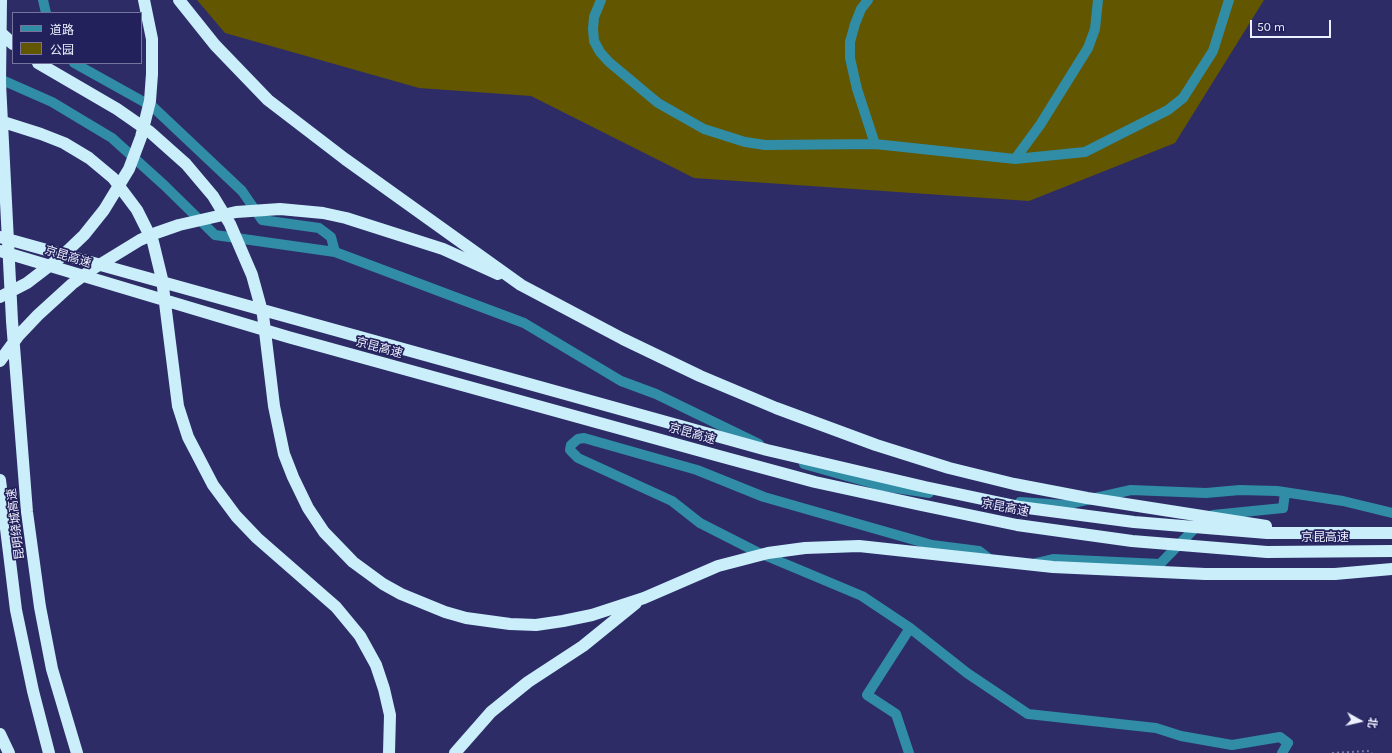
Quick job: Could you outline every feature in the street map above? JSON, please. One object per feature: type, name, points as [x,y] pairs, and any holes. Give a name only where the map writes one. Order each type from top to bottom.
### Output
[{"type":"highway","name":"昆明绕城高速","points":[[1,0],[0,83],[12,321],[27,512],[40,607],[52,669],[77,753]]},
{"type":"highway","points":[[179,0],[215,45],[268,100],[382,187],[453,235],[521,285]]},
{"type":"highway","points":[[0,297],[33,279],[84,236],[108,205],[129,169],[141,137],[150,101],[152,39],[144,2]]},
{"type":"highway","points":[[0,32],[12,43]]},
{"type":"highway","points":[[40,64],[117,109],[150,132],[186,164],[221,207],[252,275],[263,315],[274,406],[284,454],[293,478],[308,508],[324,532],[353,562],[383,584],[425,605],[466,618],[536,625],[592,615],[644,598],[718,566],[741,559],[768,553],[859,546],[1053,567],[1175,573],[1263,575],[1335,574],[1392,569]]},
{"type":"highway","points":[[0,121],[35,131],[64,143],[102,168],[113,178],[137,210],[153,242],[162,279],[178,406],[188,437],[213,485],[236,516],[257,538],[336,607],[360,636],[373,660],[384,689],[390,715],[389,753]]},
{"type":"highway","points":[[0,361],[19,335],[72,284],[140,240],[179,224],[246,210],[300,210],[346,218],[443,249],[521,285],[623,339],[700,376],[776,408],[876,445],[949,468],[1014,484],[1087,498],[1315,534]]},
{"type":"highway","name":"京昆高速","points":[[0,237],[767,450],[846,470],[1057,513],[1134,522],[1241,532],[1315,534],[1392,533]]},
{"type":"highway","name":"京昆高速","points":[[0,251],[288,337],[762,468],[848,489],[1017,525],[1098,537],[1232,550],[1315,552],[1392,551]]},
{"type":"highway","name":"昆明绕城高速","points":[[0,485],[16,610],[33,691],[49,753]]},
{"type":"highway","points":[[455,753],[491,712],[528,682],[583,646],[644,598]]},
{"type":"highway","points":[[0,734],[9,753]]},
{"type":"street","points":[[43,0],[46,12]]},
{"type":"street","points":[[601,0],[594,16],[592,29],[594,41],[600,52],[609,62],[658,103],[704,129],[745,142],[765,145],[875,144],[1015,159],[1085,152],[1168,110],[1183,98],[1213,51],[1229,0]]},
{"type":"street","points":[[868,0],[861,9],[855,24],[850,42],[850,58],[857,89],[875,144]]},
{"type":"street","points":[[1015,159],[1040,125],[1088,48],[1095,29],[1098,0]]},
{"type":"street","points":[[76,64],[153,107],[242,191],[262,220],[319,228],[331,237],[335,252]]},
{"type":"street","points":[[0,79],[52,102],[112,138],[215,235],[335,252],[524,323],[621,381],[656,394],[801,463],[882,486],[940,494],[1064,505],[1132,490],[1206,493],[1240,490],[1277,491],[1343,501],[1392,513]]},
{"type":"street","points":[[1282,753],[1288,743],[1280,737],[1232,745],[1180,736],[1156,728],[1028,714],[967,674],[910,628],[862,596],[757,552],[700,523],[672,501],[578,458],[570,450],[571,445],[578,439],[591,440],[697,470],[764,497],[932,545],[979,552],[1000,567],[1012,568],[1018,568],[1053,559],[1160,564],[1208,516],[1283,508],[1285,493]]},
{"type":"street","points":[[909,753],[896,714],[867,695],[910,628]]},
{"type":"path","points":[[1332,753],[1368,751],[1372,753]]},
{"type":"green space","points":[[197,0],[1264,0],[1175,143],[1029,201],[694,178],[531,96],[419,88],[225,33]]}]
